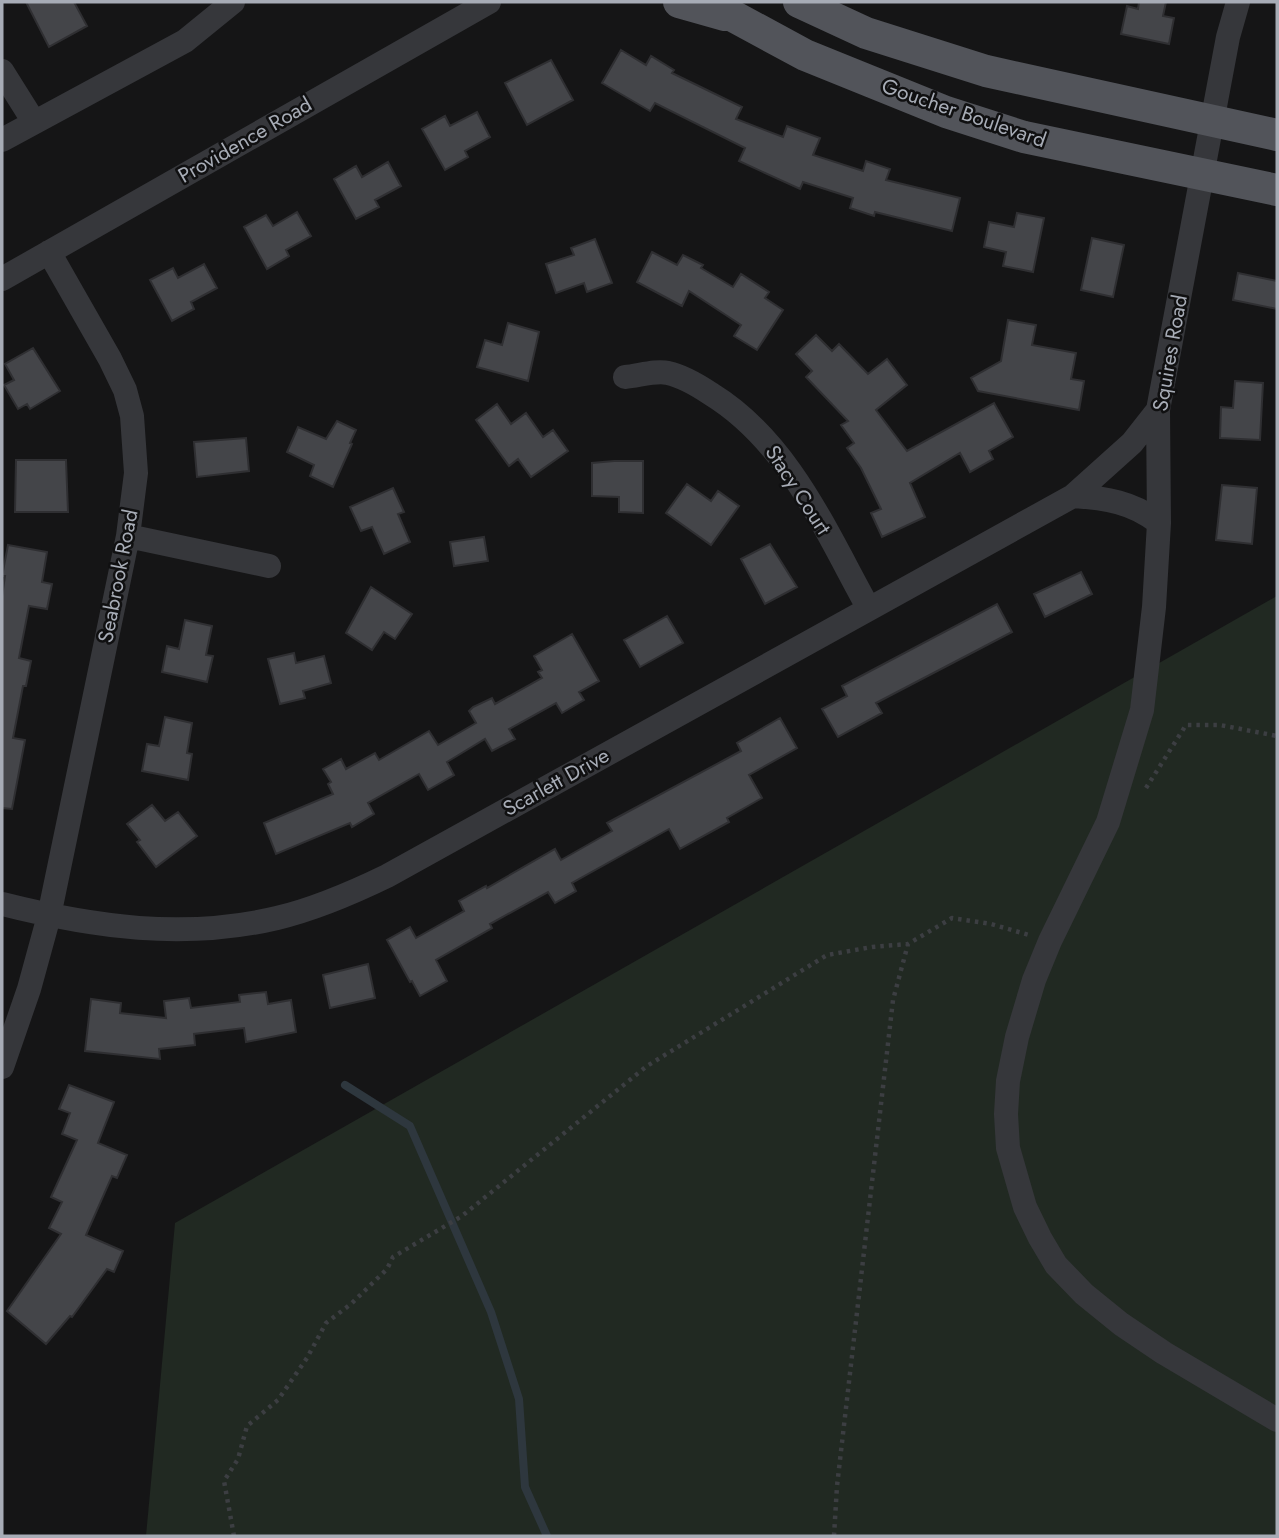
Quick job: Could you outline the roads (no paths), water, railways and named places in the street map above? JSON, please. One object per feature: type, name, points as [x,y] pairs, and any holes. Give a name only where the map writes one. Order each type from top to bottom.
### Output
[{"type":"main road","name":"Goucher Boulevard","points":[[679,2],[720,9],[805,55],[946,112],[1024,137],[1277,190]]},
{"type":"main road","points":[[799,2],[866,33],[986,71],[1277,135]]},
{"type":"street","points":[[2,140],[185,41],[233,2]]},
{"type":"street","name":"Providence Road","points":[[2,279],[489,2]]},
{"type":"street","name":"Squires Road","points":[[1238,2],[1228,37],[1158,410],[1158,523],[1154,607],[1142,710],[1108,822],[1034,980],[1007,1081],[1006,1114],[1008,1148],[1015,1178],[1030,1217],[1056,1265],[1084,1294],[1121,1324],[1164,1353],[1277,1420]]},
{"type":"street","points":[[2,71],[34,122]]},
{"type":"street","name":"Seabrook Road","points":[[2,1068],[29,989],[49,916],[128,536],[136,473],[132,416],[125,390],[48,252]]},
{"type":"street","name":"Stacy Court","points":[[625,377],[667,372],[700,387],[750,423],[774,449],[802,488],[869,609]]},
{"type":"street","name":"Scarlett Drive","points":[[2,904],[49,916],[123,928],[178,931],[227,927],[264,920],[313,907],[387,876],[1073,496],[1132,443],[1158,410]]},
{"type":"street","points":[[1073,496],[1128,504],[1145,512],[1158,523]]},
{"type":"street","points":[[128,536],[269,566]]},
{"type":"waterway","points":[[345,1085],[410,1126],[491,1312],[519,1399],[525,1487],[547,1536]]}]
